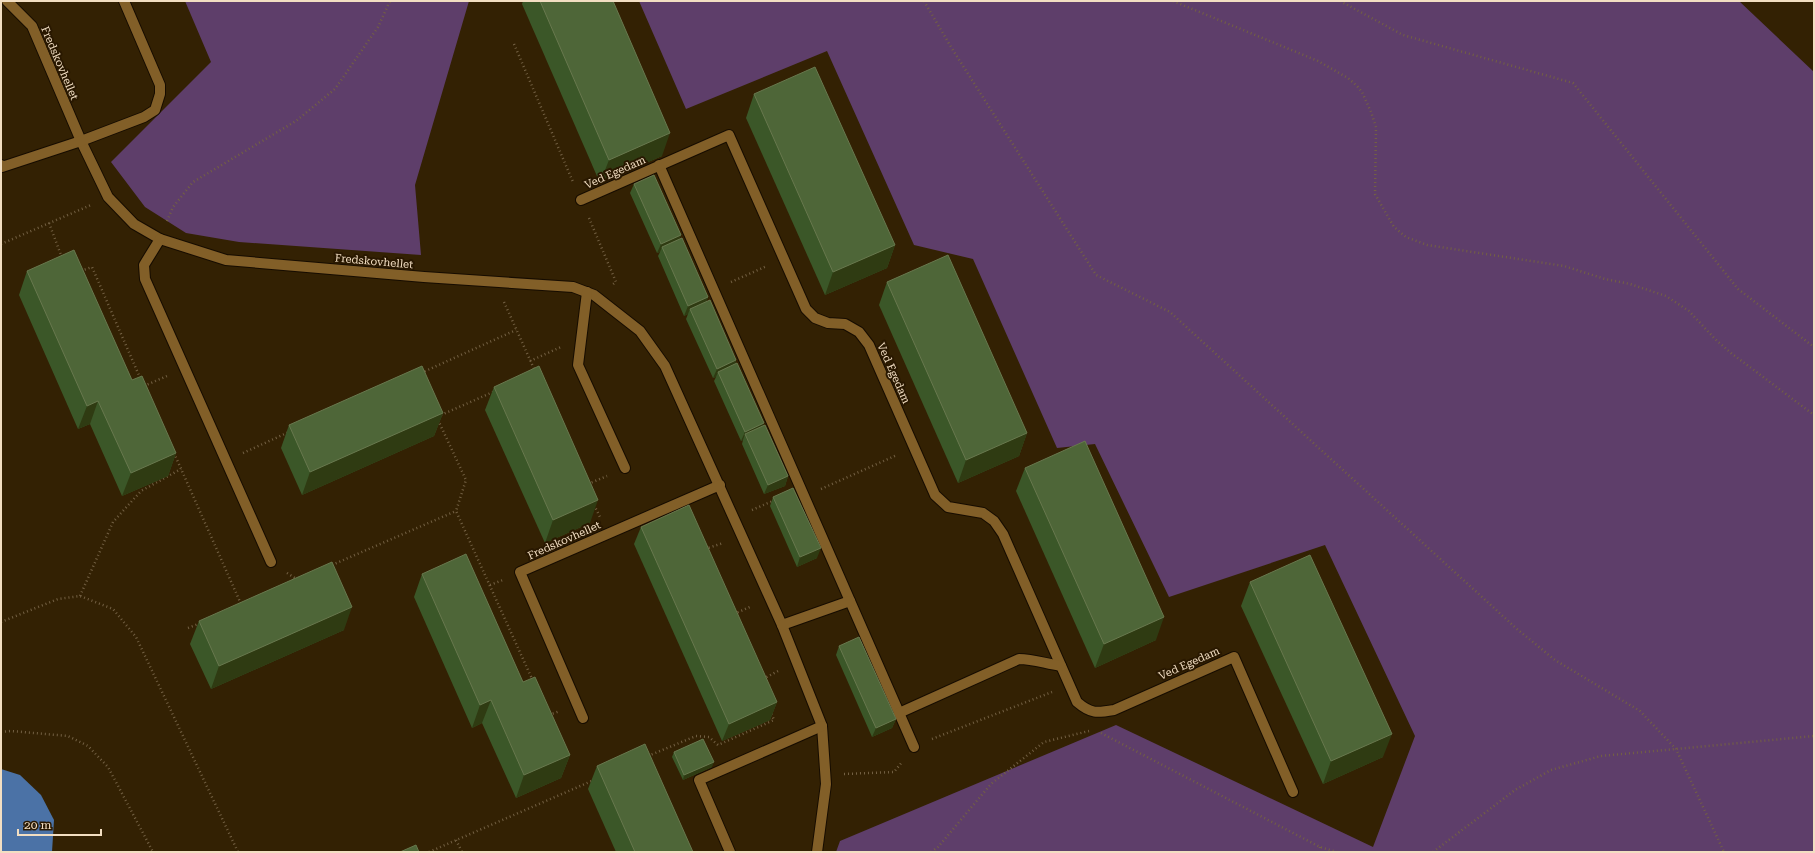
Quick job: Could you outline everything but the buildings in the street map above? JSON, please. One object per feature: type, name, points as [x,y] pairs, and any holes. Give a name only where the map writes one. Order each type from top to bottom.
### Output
[{"type":"street","name":"Fredskovhellet","points":[[7,1],[32,26],[81,141],[108,197],[134,224],[160,240],[226,260],[573,287],[594,295],[640,331],[665,366],[720,485],[782,624],[822,726],[826,784],[817,852]]},
{"type":"street","points":[[1,165],[2,167],[81,141],[144,117],[155,110],[160,94],[160,85],[124,1]]},
{"type":"street","name":"Ved Egedam","points":[[581,200],[729,135],[806,309],[815,318],[828,323],[844,324],[859,332],[869,345],[934,495],[948,507],[983,513],[994,521],[1003,534],[1077,702],[1087,710],[1099,713],[1114,710],[1234,657],[1293,792]]},
{"type":"street","name":"Ved Egedam","points":[[659,165],[914,747]]},
{"type":"street","points":[[160,240],[144,266],[145,279],[271,562]]},
{"type":"street","points":[[587,292],[578,365],[625,468]]},
{"type":"street","name":"Fredskovhellet","points":[[583,718],[520,572],[720,485]]},
{"type":"street","points":[[782,624],[850,601]]},
{"type":"street","points":[[899,713],[1019,659],[1034,659],[1047,664],[1061,666]]},
{"type":"street","points":[[730,852],[699,780],[822,726]]},
{"type":"path","points":[[160,240],[173,207],[192,182],[296,121],[336,89],[378,27],[390,1]]},
{"type":"path","points":[[924,1],[950,46],[1096,275],[1170,312],[1517,629],[1555,660],[1640,711],[1676,749],[1724,852]]},
{"type":"path","points":[[1173,1],[1318,61],[1348,78],[1357,86],[1362,92],[1376,127],[1375,194],[1394,227],[1406,237],[1427,245],[1564,266],[1666,296],[1689,311],[1715,339],[1731,353],[1814,415]]},
{"type":"path","points":[[1340,1],[1403,35],[1573,83],[1738,290],[1814,347]]},
{"type":"path","points":[[514,44],[616,282]]},
{"type":"path","points":[[1,244],[108,197]]},
{"type":"path","points":[[49,223],[63,260]]},
{"type":"path","points":[[714,290],[784,258]]},
{"type":"path","points":[[74,273],[92,267],[146,393]]},
{"type":"path","points":[[495,282],[536,374]]},
{"type":"path","points":[[417,374],[516,330]]},
{"type":"path","points":[[530,361],[582,338]]},
{"type":"path","points":[[143,386],[185,368]]},
{"type":"path","points":[[500,389],[437,417],[466,480],[456,511],[535,686]]},
{"type":"path","points":[[226,461],[290,432]]},
{"type":"path","points":[[734,518],[914,447]]},
{"type":"path","points":[[172,448],[242,605]]},
{"type":"path","points":[[585,485],[625,468]]},
{"type":"path","points":[[80,596],[113,522],[141,491],[181,469]]},
{"type":"path","points":[[592,499],[607,534]]},
{"type":"path","points":[[327,568],[456,511]]},
{"type":"path","points":[[701,550],[742,536]]},
{"type":"path","points":[[291,583],[305,577]]},
{"type":"path","points":[[1,622],[58,599],[80,596],[113,609],[136,637],[238,852]]},
{"type":"path","points":[[730,615],[770,598]]},
{"type":"path","points":[[235,608],[248,602]]},
{"type":"path","points":[[188,628],[201,622]]},
{"type":"path","points":[[825,776],[894,772],[914,747],[953,730],[1070,685]]},
{"type":"path","points":[[548,715],[577,704]]},
{"type":"path","points":[[642,759],[696,736],[709,737],[718,746],[774,720],[769,707]]},
{"type":"path","points":[[931,852],[938,847],[991,784],[1044,742],[1095,729],[1320,847],[1338,852]]},
{"type":"path","points":[[1,732],[11,730],[68,736],[88,746],[108,767],[152,852]]},
{"type":"path","points":[[1433,852],[1515,790],[1551,770],[1602,756],[1814,736]]},
{"type":"path","points":[[430,852],[599,778]]},
{"type":"path","points":[[456,840],[462,852]]},
{"type":"path","points":[[1320,847],[1320,852]]},
{"type":"shaded area","points":[[185,1],[469,1],[415,185],[421,255],[239,242],[186,233],[145,207],[111,162],[211,62]]},
{"type":"shaded area","points":[[639,1],[1739,1],[1814,72],[1814,852],[836,852],[840,841],[1116,725],[1373,847],[1415,736],[1325,545],[1169,597],[1095,444],[1057,448],[973,259],[914,245],[827,51],[686,109]]},
{"type":"water","points":[[1,769],[20,775],[41,795],[54,820],[52,852],[1,852]]}]
